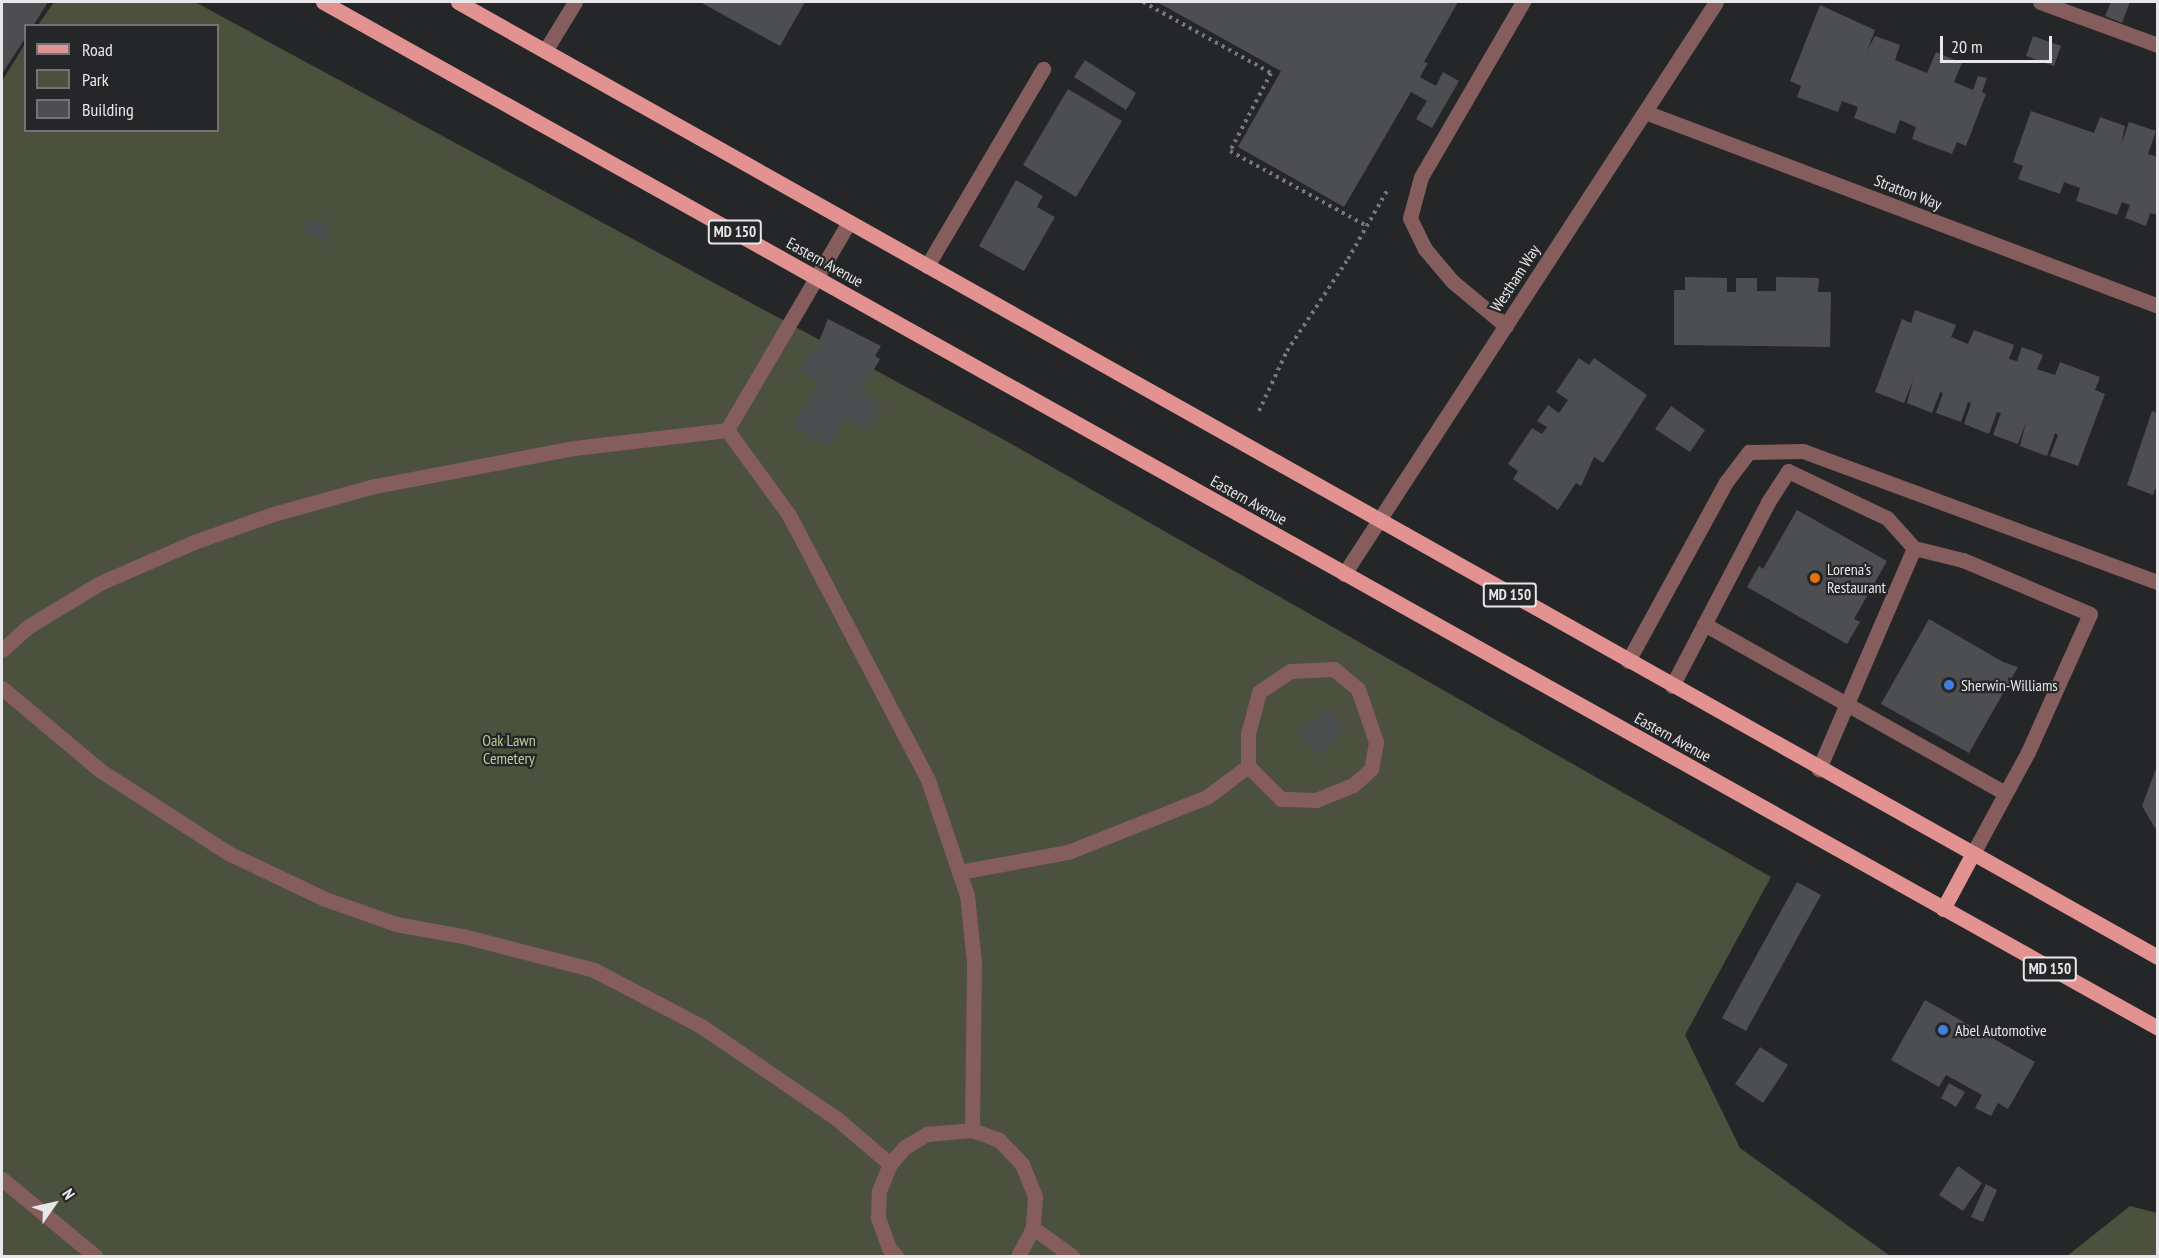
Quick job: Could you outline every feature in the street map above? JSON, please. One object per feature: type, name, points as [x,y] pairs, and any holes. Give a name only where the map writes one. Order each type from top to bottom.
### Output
[{"type":"main road","name":"Eastern Avenue","points":[[323,2],[2157,1028]]},
{"type":"main road","name":"MD 150","points":[[458,2],[2157,957]]},
{"type":"main road","points":[[1942,909],[1972,855]]},
{"type":"street","points":[[545,51],[575,2]]},
{"type":"street","points":[[1506,326],[1452,281],[1425,249],[1410,218],[1421,177],[1523,2]]},
{"type":"street","name":"Westham Way","points":[[1344,574],[1716,2]]},
{"type":"street","points":[[2040,2],[2157,45]]},
{"type":"street","points":[[927,266],[1043,69]]},
{"type":"street","name":"Stratton Way","points":[[1646,112],[2157,306]]},
{"type":"street","points":[[727,430],[849,222]]},
{"type":"street","points":[[2,650],[29,626],[100,583],[195,542],[273,514],[375,486],[480,465],[574,448],[727,430]]},
{"type":"street","points":[[727,430],[789,516],[858,643],[928,780],[967,895],[974,963],[972,1130]]},
{"type":"street","points":[[1628,661],[1726,482],[1749,453],[1803,451],[2157,582]]},
{"type":"street","points":[[1672,686],[1788,471],[1887,518],[1914,548],[1964,560],[2090,614],[2028,752],[1972,855]]},
{"type":"street","points":[[1819,769],[1914,548]]},
{"type":"street","points":[[1704,624],[2005,793]]},
{"type":"street","points":[[1334,669],[1358,689],[1376,742],[1371,769],[1353,785],[1316,800],[1281,799],[1248,766],[1248,734],[1259,692],[1290,671],[1334,669]]},
{"type":"street","points":[[2,688],[102,771],[230,854],[324,899],[396,924],[463,936],[594,970],[710,1032],[836,1118],[890,1164]]},
{"type":"street","points":[[959,872],[1068,852],[1207,797],[1248,766]]},
{"type":"street","points":[[896,1257],[889,1248],[878,1217],[879,1191],[890,1164],[906,1147],[927,1134],[972,1130],[999,1140],[1022,1164],[1035,1196],[1033,1228],[1018,1257]]},
{"type":"street","points":[[2,1179],[95,1257]]},
{"type":"street","points":[[1033,1228],[1072,1257]]},
{"type":"path","points":[[1143,2],[1271,73],[1230,151],[1366,226]]},
{"type":"path","points":[[1259,411],[1287,351],[1389,186]]},
{"type":"green space","name":"Oak Lawn Cemetery","points":[[54,2],[195,2],[1008,442],[1771,877],[1685,1035],[1740,1148],[1890,1256],[2,1256],[2,81],[24,46],[24,132],[219,132],[219,24],[39,24]]},
{"type":"green space","points":[[2130,1206],[2157,1213],[2157,1256],[2067,1256]]},
{"type":"building","points":[[2,2],[48,2],[34,24],[24,24],[24,40],[2,74]]},
{"type":"building","points":[[700,2],[805,2],[780,46]]},
{"type":"building","points":[[1157,2],[1458,2],[1424,62],[1428,63],[1420,77],[1436,86],[1443,72],[1459,81],[1432,128],[1416,119],[1427,101],[1411,92],[1344,207],[1238,147],[1281,71]]},
{"type":"building","points":[[2111,2],[2130,2],[2122,23],[2105,16]]},
{"type":"building","points":[[1820,5],[1875,30],[1867,51],[1875,36],[1900,45],[1895,60],[1927,73],[1936,52],[1962,63],[1954,82],[1973,90],[1978,76],[1987,78],[1982,92],[1986,94],[1966,146],[1957,142],[1952,154],[1912,139],[1916,127],[1900,120],[1895,134],[1854,118],[1858,107],[1842,101],[1838,112],[1797,97],[1801,86],[1790,81]]},
{"type":"building","points":[[2033,36],[2061,46],[2054,66],[2026,56]]},
{"type":"building","points":[[1085,60],[1136,93],[1126,110],[1074,77]]},
{"type":"building","points":[[1068,89],[1122,121],[1076,197],[1023,165]]},
{"type":"building","points":[[2031,111],[2094,133],[2100,117],[2125,126],[2121,145],[2129,122],[2156,131],[2148,154],[2158,157],[2158,215],[2150,213],[2146,226],[2125,218],[2130,205],[2122,202],[2117,215],[2076,201],[2080,188],[2064,182],[2060,194],[2018,179],[2023,166],[2013,162]]},
{"type":"building","points":[[1016,180],[1043,196],[1037,207],[1055,217],[1024,271],[979,246]]},
{"type":"building","points":[[311,217],[331,228],[323,242],[303,231]]},
{"type":"building","points":[[1685,277],[1727,278],[1727,292],[1736,292],[1736,278],[1757,278],[1757,291],[1776,291],[1776,277],[1819,278],[1818,292],[1831,292],[1830,347],[1674,345],[1674,290],[1685,290]]},
{"type":"building","points":[[1915,310],[1956,325],[1951,337],[1968,344],[1974,330],[2014,345],[2009,359],[2017,361],[2022,347],[2043,355],[2037,369],[2055,375],[2060,362],[2100,377],[2095,390],[2105,394],[2078,466],[2050,456],[2058,435],[2055,433],[2047,456],[2020,446],[2026,422],[2018,444],[1993,435],[2001,413],[1997,412],[1989,434],[1964,424],[1971,403],[1968,402],[1961,422],[1936,413],[1943,393],[1940,392],[1932,413],[1907,403],[1913,380],[1904,403],[1875,392],[1902,319],[1911,323]]},
{"type":"building","points":[[828,319],[881,346],[875,356],[880,359],[861,392],[882,404],[868,429],[846,417],[829,447],[792,427],[818,382],[798,371],[811,349],[815,351]]},
{"type":"building","points":[[1579,358],[1589,365],[1594,358],[1647,395],[1603,463],[1594,457],[1581,486],[1576,483],[1558,510],[1513,479],[1518,471],[1508,464],[1532,428],[1542,434],[1547,427],[1537,421],[1548,405],[1559,413],[1568,400],[1556,392]]},
{"type":"building","points":[[1671,406],[1705,430],[1690,452],[1655,429]]},
{"type":"building","points":[[2152,411],[2158,413],[2158,482],[2153,495],[2127,485]]},
{"type":"building","name":"Lorena’s Restaurant","points":[[1797,510],[1887,561],[1854,619],[1860,622],[1847,644],[1747,587],[1759,566],[1763,569]]},
{"type":"building","name":"Sherwin-Williams","points":[[1929,619],[2003,662],[2018,667],[1969,753],[1881,704]]},
{"type":"building","points":[[1329,708],[1347,731],[1316,755],[1298,733]]},
{"type":"building","points":[[2158,766],[2158,833],[2142,806]]},
{"type":"building","points":[[1797,882],[1821,895],[1746,1031],[1722,1018]]},
{"type":"building","name":"Abel Automotive","points":[[1925,1000],[2035,1062],[2008,1109],[1998,1103],[1991,1116],[1975,1108],[1982,1095],[1946,1075],[1939,1087],[1891,1060]]},
{"type":"building","points":[[1760,1047],[1788,1065],[1763,1103],[1735,1084]]},
{"type":"building","points":[[1949,1083],[1965,1092],[1956,1107],[1941,1098]]},
{"type":"building","points":[[1958,1166],[1982,1183],[1963,1211],[1939,1195]]},
{"type":"building","points":[[1986,1184],[1997,1190],[1983,1222],[1971,1217]]},
{"type":"place","name":"Lorena’s Restaurant","points":[[1815,578]]},
{"type":"place","name":"Sherwin-Williams","points":[[1949,685]]},
{"type":"place","name":"Abel Automotive","points":[[1943,1030]]}]
